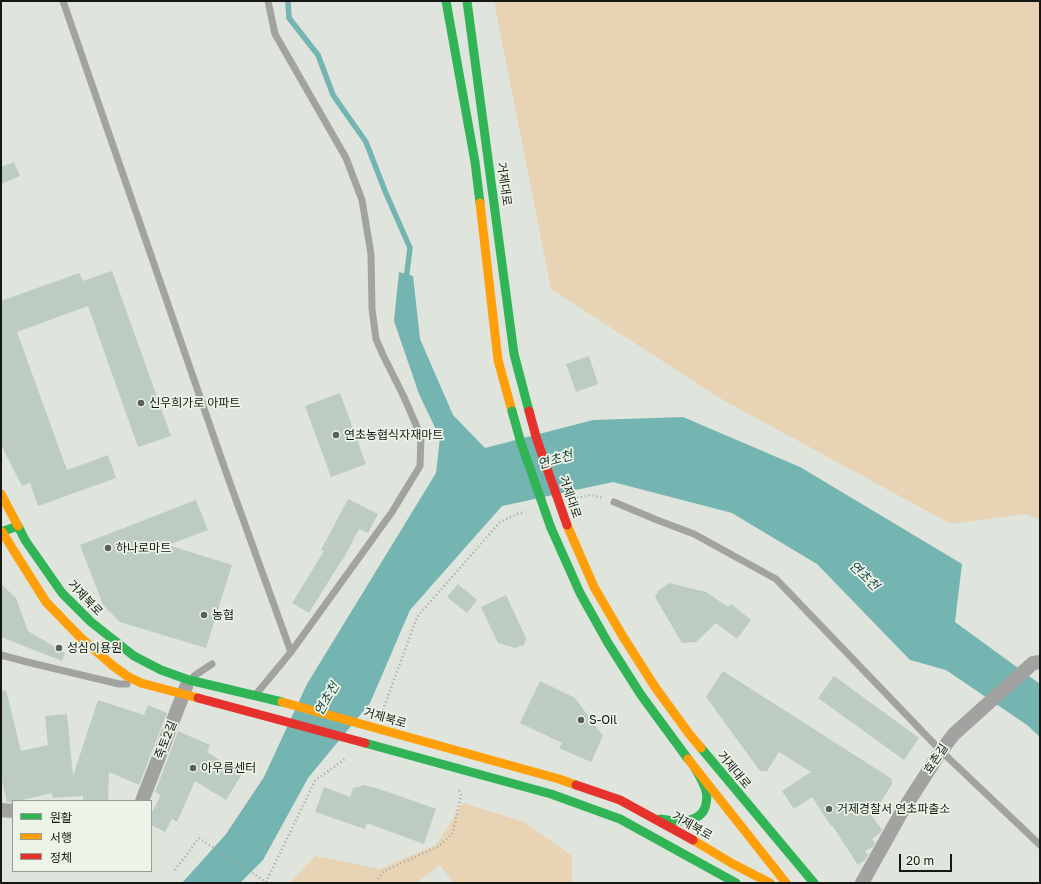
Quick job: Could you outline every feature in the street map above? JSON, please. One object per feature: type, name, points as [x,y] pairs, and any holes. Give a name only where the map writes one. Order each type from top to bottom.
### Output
[{"type":"main road","points":[[446,1],[474,162],[498,360],[521,442],[551,528],[580,593],[608,643],[641,696],[677,745],[786,883]]},
{"type":"main road","name":"거제대로","points":[[467,1],[514,354],[537,440],[567,525],[594,587],[622,636],[654,686],[690,735],[814,883]]},
{"type":"main road","points":[[1,494],[18,526]]},
{"type":"main road","name":"거제북로","points":[[736,883],[620,819],[551,794],[258,714],[247,702],[162,670],[134,656],[114,641],[91,622],[62,593],[25,540],[18,526],[1,531],[5,546],[46,602],[65,623],[112,665],[127,676],[141,683],[183,695],[247,702],[268,698],[558,779],[620,800],[686,836],[733,864],[770,883]]},
{"type":"main road","points":[[5,546],[25,540]]},
{"type":"main road","points":[[648,816],[678,821],[696,818],[702,813],[707,797],[705,787],[695,768]]},
{"type":"street","name":"효촌길","points":[[862,883],[900,815],[941,751],[954,734],[1036,662]]},
{"type":"street","name":"죽토2길","points":[[142,800],[189,680]]},
{"type":"street","points":[[1,810],[12,811]]},
{"type":"lane","points":[[63,1],[221,457],[292,652]]},
{"type":"lane","points":[[247,702],[292,652],[392,512],[420,466],[421,436],[376,338],[372,309],[371,254],[362,200],[346,158],[275,34],[268,1]]},
{"type":"lane","points":[[614,502],[694,534],[776,579],[941,751],[1040,845]]},
{"type":"lane","points":[[1,655],[119,684],[141,683]]},
{"type":"lane","points":[[189,680],[212,664]]},
{"type":"path","points":[[381,715],[417,617],[500,522],[517,514]]},
{"type":"path","points":[[175,870],[199,838],[266,882],[315,781],[351,754]]},
{"type":"path","points":[[378,883],[378,879],[384,871],[438,846],[453,832],[461,795],[450,766]]},
{"type":"shaded area","points":[[494,1],[1040,1],[1040,519],[1024,514],[951,524],[723,400],[551,289]]},
{"type":"shaded area","points":[[463,803],[524,822],[572,856],[572,883],[454,883],[440,865],[416,883],[290,883],[315,856],[380,869],[436,845]]},
{"type":"water","name":"연초천","points":[[399,272],[413,276],[420,339],[453,415],[485,448],[593,420],[683,417],[800,467],[962,564],[955,622],[1040,684],[1040,737],[1027,725],[946,670],[910,660],[817,564],[732,513],[613,482],[502,506],[410,610],[370,703],[308,778],[263,860],[240,883],[182,883],[226,834],[264,777],[307,684],[436,473],[440,438],[419,394],[394,321]]},
{"type":"building","points":[[14,162],[20,176],[1,184],[1,167]]},
{"type":"building","name":"신우희가로 아파트","points":[[112,271],[171,436],[138,447],[88,306],[17,332],[67,470],[108,455],[116,478],[38,506],[30,483],[22,486],[1,445],[1,301],[79,273],[83,281]]},
{"type":"building","points":[[589,356],[598,384],[576,392],[566,364]]},
{"type":"building","name":"연초농협식자재마트","points":[[340,393],[366,464],[331,477],[305,406]]},
{"type":"building","points":[[348,499],[378,514],[368,533],[359,529],[342,561],[309,613],[292,603],[324,551],[321,550]]},
{"type":"building","points":[[196,500],[208,530],[168,545],[232,565],[206,648],[120,622],[103,605],[80,545]]},
{"type":"building","points":[[669,583],[706,592],[728,607],[731,604],[751,620],[737,639],[716,623],[696,642],[682,643],[655,597],[658,591]]},
{"type":"building","points":[[1,584],[16,598],[28,631],[65,653],[62,661],[1,637]]},
{"type":"building","points":[[458,584],[477,600],[467,613],[447,597]]},
{"type":"building","points":[[506,595],[526,638],[524,645],[515,648],[498,643],[481,607]]},
{"type":"building","points":[[723,671],[892,779],[892,784],[872,816],[882,830],[872,839],[875,843],[873,847],[865,851],[868,855],[865,860],[858,865],[812,797],[794,809],[782,791],[811,772],[779,752],[767,771],[760,771],[706,697]]},
{"type":"building","points":[[834,676],[919,738],[904,760],[818,698]]},
{"type":"building","points":[[540,681],[575,698],[603,736],[591,762],[559,748],[562,743],[520,723]]},
{"type":"building","points":[[6,690],[21,751],[48,745],[45,716],[67,714],[73,776],[98,700],[144,715],[148,705],[167,713],[139,785],[109,772],[108,800],[83,800],[83,796],[53,798],[52,793],[7,802],[1,777],[1,691]]},
{"type":"building","points":[[178,731],[210,745],[207,752],[242,774],[226,800],[195,781],[177,822],[172,819],[165,832],[152,826],[152,812],[161,795],[155,792]]},
{"type":"building","points":[[365,785],[436,809],[424,844],[367,823],[365,829],[315,812],[324,787],[350,797],[353,788]]},
{"type":"waterway","points":[[288,1],[289,18],[318,55],[333,95],[366,142],[385,191],[410,248],[406,280]]},
{"type":"traffic: fast","points":[[446,1],[475,162],[480,203]]},
{"type":"traffic: fast","points":[[467,1],[514,354],[529,411]]},
{"type":"traffic: fast","points":[[512,411],[521,443],[551,528]]},
{"type":"traffic: fast","points":[[1,532],[18,526],[25,540],[62,593],[91,622],[134,656],[161,670],[189,680],[282,702]]},
{"type":"traffic: fast","points":[[551,528],[580,593],[608,643],[641,695],[688,759]]},
{"type":"traffic: fast","points":[[365,743],[551,794],[620,819],[736,883]]},
{"type":"traffic: fast","points":[[701,748],[814,883]]},
{"type":"traffic: fast","points":[[660,819],[673,821],[694,819],[704,811],[707,797],[703,782],[695,768]]},
{"type":"traffic: slow","points":[[480,203],[498,360],[512,411]]},
{"type":"traffic: slow","points":[[1,494],[18,526]]},
{"type":"traffic: slow","points":[[567,525],[594,587],[622,635],[655,687],[701,748]]},
{"type":"traffic: slow","points":[[2,532],[46,602],[80,637],[112,665],[127,676],[141,683],[198,698]]},
{"type":"traffic: slow","points":[[282,702],[576,785]]},
{"type":"traffic: slow","points":[[688,759],[786,883]]},
{"type":"traffic: slow","points":[[693,840],[733,864],[770,883]]},
{"type":"traffic: jam","points":[[529,411],[537,440],[567,525]]},
{"type":"traffic: jam","points":[[198,698],[365,743]]},
{"type":"traffic: jam","points":[[576,785],[620,800],[693,840]]},
{"type":"place","name":"신우희가로 아파트","points":[[141,403]]},
{"type":"place","name":"연초농협식자재마트","points":[[336,435]]},
{"type":"place","name":"하나로마트","points":[[108,548]]},
{"type":"place","name":"농협","points":[[204,615]]},
{"type":"place","name":"성심이용원","points":[[59,648]]},
{"type":"place","name":"S-Oil","points":[[581,720]]},
{"type":"place","name":"아우름센터","points":[[193,768]]},
{"type":"place","name":"거제경찰서 연초파출소","points":[[829,809]]}]
